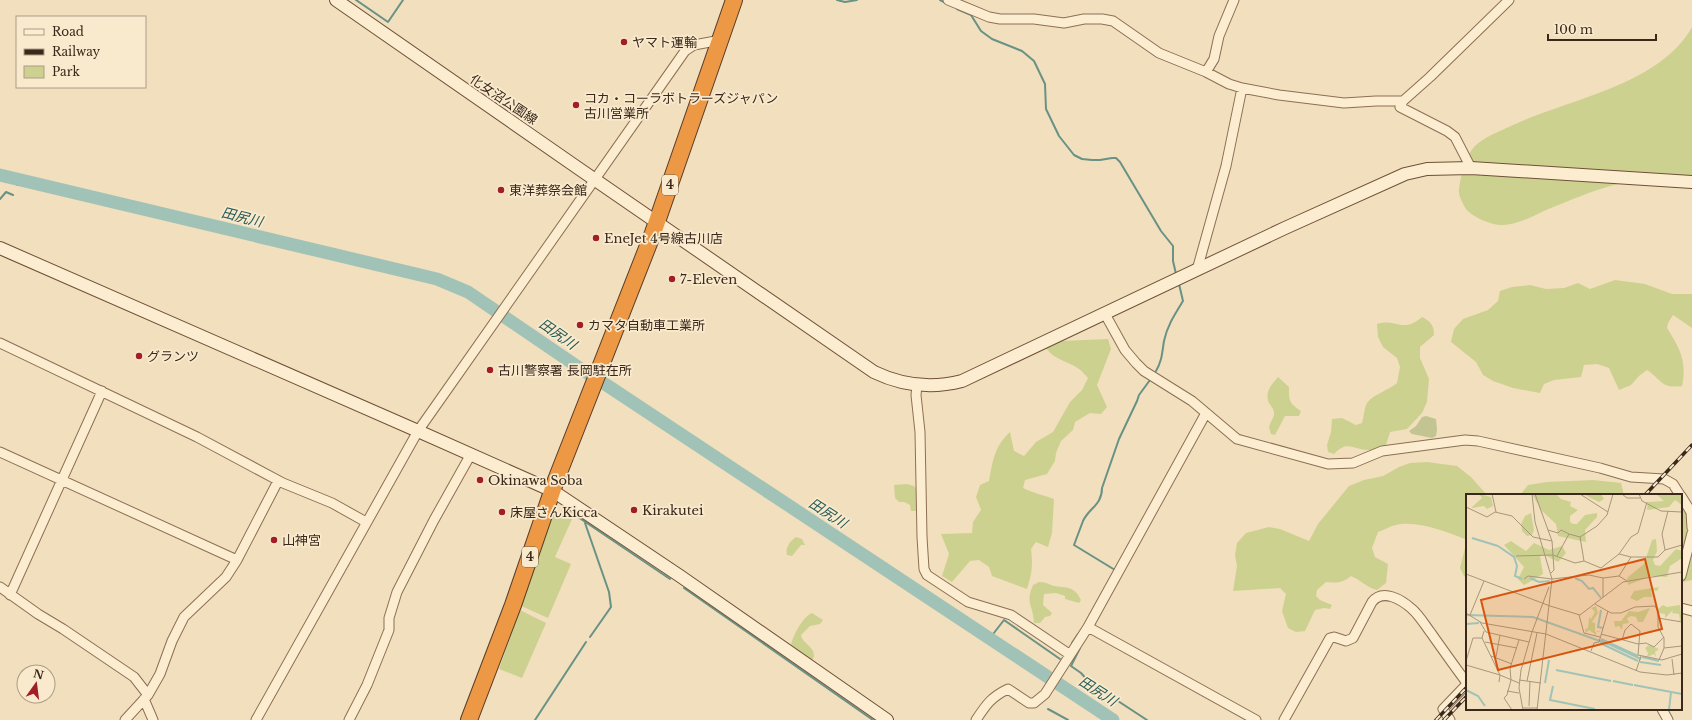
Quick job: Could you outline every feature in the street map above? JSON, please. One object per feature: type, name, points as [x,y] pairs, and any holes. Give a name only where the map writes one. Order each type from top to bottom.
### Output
[{"type":"highway","name":"4","points":[[469,720],[513,605],[553,491],[656,223],[734,0]]},
{"type":"street","name":"化女沼公園線","points":[[336,0],[596,179],[656,223],[874,372],[902,383],[945,386],[962,381],[1292,225],[1405,174],[1427,169],[1471,168],[1692,182]]},
{"type":"street","points":[[948,0],[989,17],[1008,20],[1034,19],[1064,23],[1084,19],[1102,19],[1113,21],[1159,53],[1206,72],[1229,84],[1242,88],[1279,95],[1344,103],[1376,100],[1403,101]]},
{"type":"street","points":[[1206,72],[1214,59],[1219,36],[1234,0]]},
{"type":"street","points":[[1471,168],[1455,138],[1447,131],[1402,110],[1400,107],[1403,101],[1510,0]]},
{"type":"street","points":[[256,720],[418,431],[685,51],[694,45],[721,40]]},
{"type":"street","points":[[1197,270],[1226,166],[1242,88]]},
{"type":"street","points":[[0,248],[553,491],[680,576],[887,720]]},
{"type":"street","points":[[1105,314],[1125,350],[1144,371],[1192,401],[1237,439],[1328,464],[1354,463],[1382,451],[1465,440],[1478,441],[1600,468],[1631,477],[1664,479],[1673,484],[1679,494]]},
{"type":"street","points":[[0,343],[197,437],[278,481],[332,503],[366,522]]},
{"type":"street","points":[[917,385],[916,395],[920,432],[922,537],[924,569],[927,575],[968,602],[1011,615],[1069,654]]},
{"type":"street","points":[[10,595],[102,392]]},
{"type":"street","points":[[976,720],[986,705],[996,694],[1008,689],[1029,702],[1034,703],[1045,694],[1069,654],[1088,627],[1206,413]]},
{"type":"street","points":[[0,452],[237,560]]},
{"type":"street","points":[[349,720],[367,685],[389,630],[389,618],[397,592],[434,520],[471,454]]},
{"type":"street","points":[[125,720],[146,697],[160,674],[172,641],[184,617],[226,577],[237,560],[278,481]]},
{"type":"street","points":[[1682,499],[1691,512],[1692,528]]},
{"type":"street","points":[[1682,572],[1692,533]]},
{"type":"street","points":[[0,587],[134,677],[146,697],[153,720]]},
{"type":"street","points":[[1284,720],[1330,638],[1334,637],[1346,641],[1354,638],[1372,602],[1375,598],[1381,596],[1397,598],[1413,610],[1466,682]]},
{"type":"street","points":[[1682,608],[1692,611]]},
{"type":"street","points":[[1088,627],[1256,720]]},
{"type":"street","points":[[1450,720],[1443,709],[1466,684]]},
{"type":"street","points":[[1663,710],[1668,720]]},
{"type":"green space","points":[[1692,27],[1692,178],[1643,180],[1605,187],[1526,219],[1504,225],[1499,225],[1478,218],[1466,209],[1459,194],[1461,178],[1468,157],[1478,143],[1487,137],[1513,125],[1612,88],[1636,77],[1658,63],[1677,47]]},
{"type":"green space","points":[[1615,280],[1645,284],[1672,294],[1692,294],[1692,328],[1673,315],[1667,328],[1676,342],[1683,362],[1684,370],[1682,386],[1675,387],[1666,385],[1647,370],[1631,385],[1619,390],[1609,368],[1597,364],[1584,365],[1581,377],[1554,380],[1544,384],[1540,393],[1513,388],[1493,381],[1483,375],[1476,362],[1451,342],[1454,329],[1463,319],[1488,310],[1498,301],[1500,291],[1512,287],[1530,285],[1546,289],[1564,288],[1578,283],[1590,289]]},
{"type":"green space","points":[[1422,317],[1431,324],[1434,335],[1420,347],[1420,358],[1429,379],[1427,402],[1422,413],[1407,429],[1390,432],[1386,445],[1367,450],[1346,446],[1334,454],[1328,452],[1327,445],[1331,432],[1332,419],[1342,418],[1356,425],[1362,423],[1365,407],[1369,400],[1397,383],[1400,367],[1397,358],[1383,347],[1378,337],[1377,324],[1390,323],[1404,325],[1415,322]]},
{"type":"green space","points":[[1108,339],[1111,349],[1097,385],[1107,407],[1101,414],[1090,413],[1075,422],[1073,430],[1061,441],[1056,453],[1055,461],[1047,474],[1025,480],[1023,488],[1054,499],[1052,533],[1048,547],[1036,542],[1031,549],[1032,569],[1027,589],[992,576],[989,567],[979,560],[970,561],[952,582],[942,576],[949,554],[941,534],[972,533],[973,522],[981,510],[976,497],[980,485],[989,481],[993,460],[1001,443],[1010,432],[1014,451],[1024,456],[1036,442],[1053,432],[1070,402],[1082,390],[1088,378],[1075,366],[1057,358],[1046,348],[1060,341]]},
{"type":"green space","points":[[1278,377],[1289,387],[1290,401],[1301,411],[1299,416],[1285,416],[1275,435],[1271,434],[1269,427],[1274,413],[1267,395],[1269,388]]},
{"type":"green space","points":[[1426,416],[1436,419],[1436,436],[1432,438],[1412,434],[1409,431],[1416,426],[1422,417]]},
{"type":"green space","points":[[1427,462],[1457,466],[1471,477],[1486,494],[1466,494],[1466,540],[1422,525],[1413,524],[1394,526],[1378,532],[1372,548],[1375,557],[1388,564],[1386,583],[1377,590],[1370,588],[1351,576],[1339,582],[1326,582],[1317,590],[1316,596],[1320,600],[1332,605],[1330,609],[1324,608],[1315,610],[1305,631],[1296,632],[1288,628],[1282,611],[1286,594],[1280,588],[1233,591],[1237,566],[1235,555],[1237,543],[1246,533],[1269,527],[1280,529],[1309,541],[1318,524],[1349,486],[1364,480],[1383,476],[1410,463]]},
{"type":"green space","points":[[1593,480],[1621,483],[1624,494],[1521,494],[1528,485],[1547,482]]},
{"type":"green space","points":[[907,484],[914,486],[917,490],[916,511],[911,511],[910,505],[904,502],[899,502],[895,498],[894,485]]},
{"type":"green space","points":[[571,509],[572,519],[555,557],[571,564],[548,618],[519,605],[554,514]]},
{"type":"green space","points":[[1682,510],[1686,512],[1687,535],[1682,553]]},
{"type":"green space","points":[[796,537],[802,539],[805,545],[801,545],[792,556],[787,555],[788,545]]},
{"type":"green space","points":[[1466,544],[1466,577],[1464,576],[1460,568]]},
{"type":"green space","points":[[1692,545],[1692,580],[1683,582]]},
{"type":"green space","points":[[1039,582],[1072,589],[1081,600],[1079,603],[1065,599],[1065,596],[1056,593],[1044,594],[1043,605],[1052,613],[1050,616],[1045,617],[1040,623],[1034,623],[1030,596],[1033,585]]},
{"type":"green space","points":[[520,610],[546,623],[522,678],[499,669]]},
{"type":"green space","points":[[812,613],[823,620],[820,624],[810,626],[801,635],[804,641],[812,649],[814,655],[813,659],[808,660],[791,646],[793,637],[798,627],[805,618]]},
{"type":"waterway","points":[[356,0],[388,22],[403,0]]},
{"type":"waterway","points":[[837,0],[845,2],[857,0]]},
{"type":"waterway","points":[[940,0],[946,3]]},
{"type":"waterway","points":[[957,9],[971,15],[981,31],[992,39],[1022,51],[1034,61],[1045,84],[1046,109],[1059,136],[1074,155],[1082,159],[1092,160],[1116,158],[1120,162],[1161,231],[1173,246],[1173,261],[1176,274]]},
{"type":"waterway","name":"田尻川","points":[[0,175],[437,279],[468,292],[581,369],[1113,720]]},
{"type":"waterway","name":"田尻川","points":[[17,185],[20,180]]},
{"type":"waterway","points":[[0,199],[6,192],[13,195]]},
{"type":"waterway","points":[[1156,371],[1161,360],[1167,330],[1183,301],[1179,284]]},
{"type":"waterway","points":[[1115,570],[1074,545],[1083,521],[1100,498],[1119,439],[1139,395],[1150,380]]},
{"type":"waterway","points":[[575,515],[670,579]]},
{"type":"waterway","points":[[585,523],[609,592],[611,607],[590,637]]},
{"type":"waterway","points":[[684,588],[873,720]]},
{"type":"waterway","points":[[990,638],[1004,620],[1060,659]]},
{"type":"waterway","points":[[1072,643],[1078,634]]},
{"type":"waterway","points":[[535,720],[586,642]]},
{"type":"waterway","points":[[1079,647],[1080,648],[1071,666],[1081,673],[1089,682],[1147,720]]},
{"type":"waterway","points":[[1048,709],[1068,720]]},
{"type":"railway","points":[[1646,494],[1692,445]]},
{"type":"railway","points":[[1436,720],[1466,688]]},
{"type":"railway","points":[[1444,720],[1466,697]]},
{"type":"place","name":"ヤマト運輸","points":[[624,42]]},
{"type":"place","name":"コカ・コーラボトラーズジャパン 古川営業所","points":[[576,105]]},
{"type":"place","name":"東洋葬祭会館","points":[[501,190]]},
{"type":"place","name":"EneJet 4号線古川店","points":[[596,238]]},
{"type":"place","name":"7-Eleven","points":[[672,279]]},
{"type":"place","name":"カマタ自動車工業所","points":[[580,325]]},
{"type":"place","name":"グランツ","points":[[139,356]]},
{"type":"place","name":"古川警察署 長岡駐在所","points":[[490,370]]},
{"type":"place","name":"Okinawa Soba","points":[[480,480]]},
{"type":"place","name":"Kirakutei","points":[[634,510]]},
{"type":"place","name":"床屋さんKicca","points":[[502,512]]},
{"type":"place","name":"山神宮","points":[[274,540]]}]
